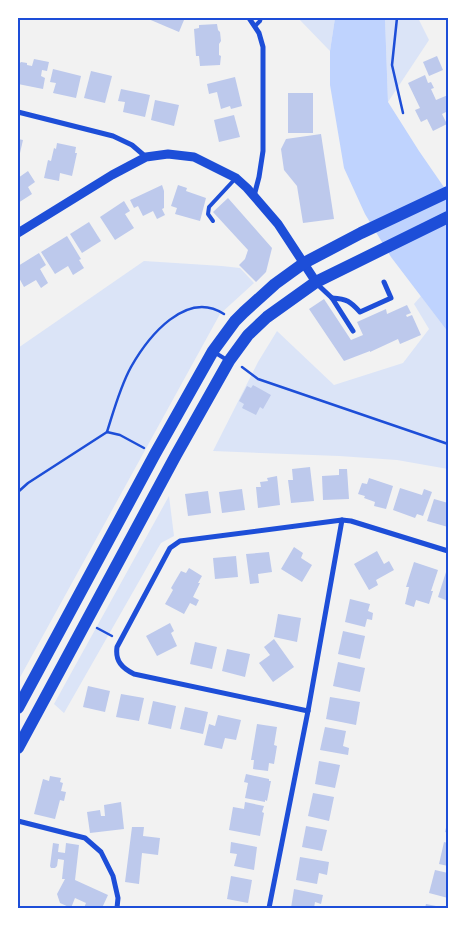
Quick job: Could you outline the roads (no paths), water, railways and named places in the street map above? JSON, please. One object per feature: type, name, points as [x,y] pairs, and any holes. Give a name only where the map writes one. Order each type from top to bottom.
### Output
[{"type":"main road","points":[[18,708],[151,460],[213,351],[235,321],[274,284],[304,263],[448,192]]},
{"type":"main road","points":[[18,748],[176,455],[229,361],[248,335],[267,317],[316,282],[448,217]]},
{"type":"street","points":[[249,18],[259,33],[263,48],[264,151],[254,196]]},
{"type":"street","points":[[18,112],[113,136],[132,145],[146,158]]},
{"type":"street","points":[[18,233],[112,175],[146,158],[168,154],[194,158],[236,178],[254,196],[278,224],[316,282],[332,298],[353,331]]},
{"type":"street","points":[[332,298],[342,298],[350,301],[360,312],[391,298],[384,282]]},
{"type":"street","points":[[308,711],[134,674],[120,665],[116,653],[120,641],[170,548],[180,541],[342,520],[448,551]]},
{"type":"street","points":[[269,908],[308,711],[342,520]]},
{"type":"street","points":[[18,821],[85,838],[90,842],[101,852],[113,876],[118,898],[117,908]]},
{"type":"lane","points":[[255,26],[261,18]]},
{"type":"lane","points":[[213,222],[208,214],[209,207],[236,178]]},
{"type":"lane","points":[[213,351],[229,361]]},
{"type":"water","points":[[335,18],[385,18],[388,102],[448,193],[448,332],[391,257],[365,214],[344,168],[330,85],[330,51]]}]
